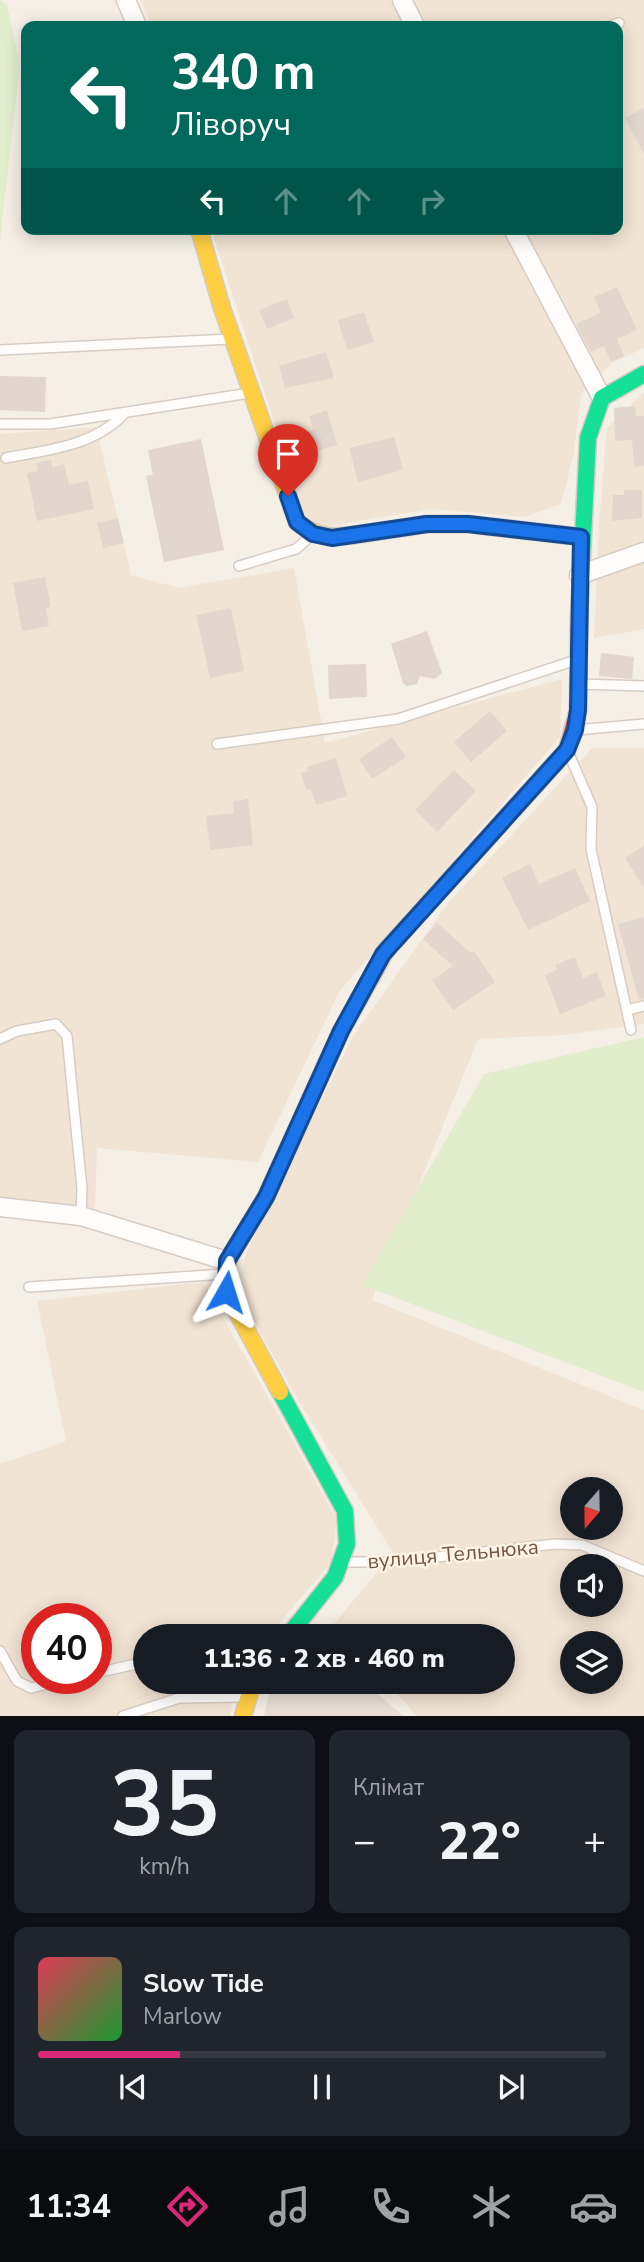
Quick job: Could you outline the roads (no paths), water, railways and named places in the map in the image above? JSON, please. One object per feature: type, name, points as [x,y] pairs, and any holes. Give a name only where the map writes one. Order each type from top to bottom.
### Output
[{"type":"street","points":[[126,0],[135,21]]},
{"type":"street","points":[[402,0],[412,21]]},
{"type":"street","points":[[201,235],[233,340],[297,522],[313,534],[332,538],[427,524],[468,524],[581,537]]},
{"type":"street","points":[[516,235],[601,398]]},
{"type":"street","points":[[298,1624],[335,1577],[347,1544],[345,1511],[226,1292],[227,1268],[266,1197],[341,1031],[383,954],[567,750],[575,730],[579,575],[588,438],[601,398],[644,374]]},
{"type":"street","points":[[579,575],[644,552]]},
{"type":"street","points":[[0,1207],[81,1216],[227,1268]]},
{"type":"street","points":[[243,1716],[249,1694]]},
{"type":"lane","points":[[0,350],[233,340]]},
{"type":"lane","points":[[0,424],[50,424],[123,415],[251,393]]},
{"type":"lane","points":[[6,458],[66,446],[108,430],[123,415]]},
{"type":"lane","points":[[239,566],[296,549],[313,534]]},
{"type":"lane","points":[[218,744],[397,719],[578,660]]},
{"type":"lane","points":[[578,684],[644,686]]},
{"type":"lane","points":[[575,730],[644,724]]},
{"type":"lane","points":[[567,750],[592,807],[591,849],[631,1030]]},
{"type":"lane","points":[[626,1010],[644,1006]]},
{"type":"lane","points":[[0,1039],[44,1024],[56,1024],[67,1036],[82,1189],[81,1216]]},
{"type":"lane","points":[[29,1287],[227,1268]]},
{"type":"lane","name":"вулиця Тельнюка","points":[[340,1562],[391,1562],[555,1544],[582,1545],[644,1571]]},
{"type":"lane","points":[[0,1651],[17,1681],[21,1683]]},
{"type":"lane","points":[[112,1669],[133,1664]]},
{"type":"lane","points":[[123,1716],[179,1698],[211,1694]]}]
